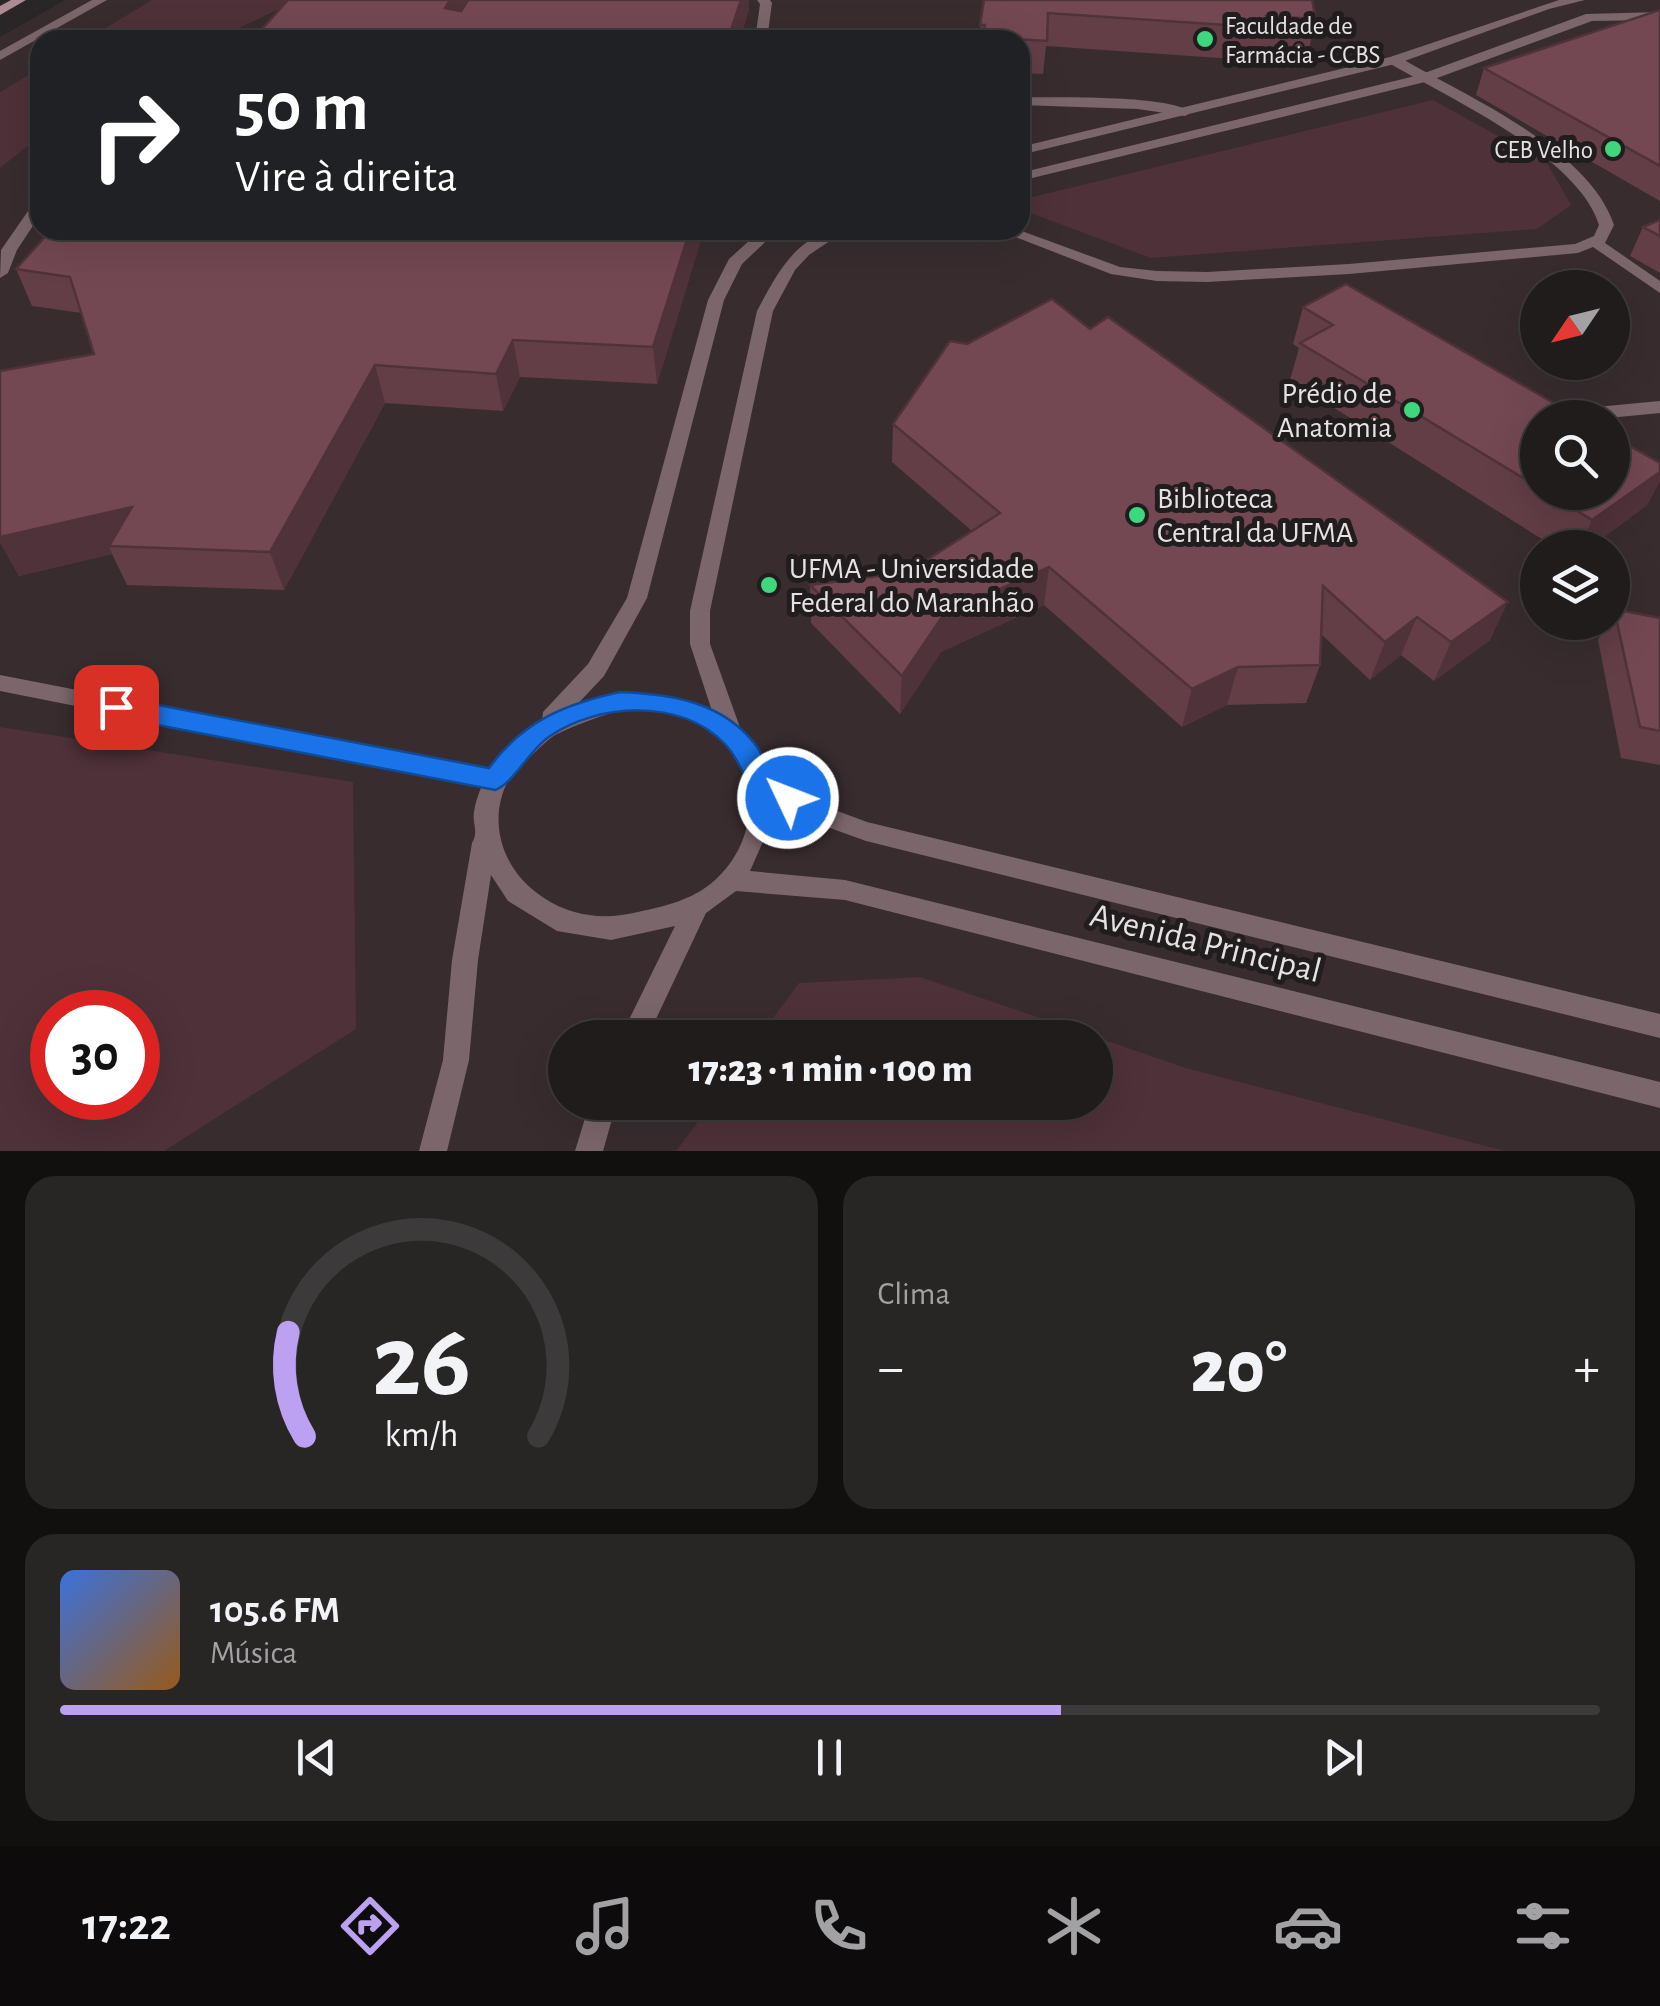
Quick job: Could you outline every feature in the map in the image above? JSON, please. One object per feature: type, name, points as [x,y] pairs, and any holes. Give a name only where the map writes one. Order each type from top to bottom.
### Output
[{"type":"main road","points":[[0,11],[20,0]]},
{"type":"street","points":[[47,30],[102,0]]},
{"type":"street","points":[[762,30],[766,3],[763,0]]},
{"type":"street","points":[[1030,149],[1394,60],[1546,6],[1579,0]]},
{"type":"street","points":[[1622,0],[1660,6]]},
{"type":"street","points":[[1030,175],[1424,78],[1590,18],[1660,16]]},
{"type":"street","points":[[0,56],[30,40]]},
{"type":"street","points":[[1394,60],[1576,165],[1616,199]]},
{"type":"street","points":[[1030,101],[1138,105],[1185,112]]},
{"type":"street","points":[[0,273],[8,250],[30,218]]},
{"type":"street","points":[[1030,239],[1117,271],[1174,277],[1349,269],[1600,246],[1623,232]]},
{"type":"street","points":[[433,1151],[456,1060],[486,805],[495,780],[514,752],[541,730],[596,670],[638,598],[716,300],[735,262],[759,240]]},
{"type":"street","points":[[731,734],[700,644],[700,612],[765,311],[788,268],[822,240]]},
{"type":"street","points":[[1600,246],[1660,288]]},
{"type":"street","points":[[1630,409],[1660,406]]},
{"type":"street","points":[[1,685],[495,780]]},
{"type":"street","points":[[484,841],[498,874],[524,903],[562,922],[607,929],[654,924],[696,907],[732,880],[752,849],[763,816],[761,784],[750,757],[731,734],[699,713],[661,703],[620,701],[578,711],[541,730]]},
{"type":"street","name":"Avenida Principal","points":[[761,784],[816,813],[866,831],[1660,1026]]},
{"type":"street","name":"Avenida Principal","points":[[732,880],[845,890],[1660,1094]]},
{"type":"street","points":[[642,1020],[696,907]]},
{"type":"street","points":[[589,1151],[598,1120]]},
{"type":"shaded area","name":"UFMA - Universidade Federal do Maranhão","points":[[65,0],[1660,0],[1660,1151],[0,1151],[0,37]]},
{"type":"shaded area","points":[[152,0],[298,0],[235,30],[102,30]]},
{"type":"shaded area","points":[[30,74],[30,144],[0,168],[0,92]]},
{"type":"shaded area","points":[[1433,100],[1547,163],[1571,205],[1537,229],[1151,258],[1030,213],[1030,198]]},
{"type":"shaded area","points":[[0,727],[353,782],[356,1029],[164,1151],[0,1151]]},
{"type":"shaded area","points":[[920,977],[1046,1020],[772,1020],[799,983]]},
{"type":"shaded area","points":[[1113,1043],[1186,1068],[1505,1151],[676,1151],[699,1120],[1113,1120]]},
{"type":"building","points":[[288,0],[450,0],[445,8],[461,11],[468,0],[741,0],[731,30],[261,30]]},
{"type":"building","points":[[984,0],[1312,0],[1316,19],[1266,16],[1270,28],[1048,13],[1047,41],[1030,40],[1030,30],[984,30],[985,25],[980,25]]},
{"type":"building","name":"CEB Velho","points":[[1660,10],[1660,166],[1484,68]]},
{"type":"building","points":[[1660,220],[1660,236],[1643,227]]},
{"type":"building","points":[[42,240],[687,240],[653,347],[513,340],[496,374],[375,365],[270,552],[109,546],[132,507],[0,537],[0,371],[94,354],[70,277],[16,269]]},
{"type":"building","points":[[1346,284],[1549,400],[1520,400],[1520,476],[1300,343],[1333,325],[1303,307]]},
{"type":"building","name":"Biblioteca Central da UFMA","points":[[1052,299],[1090,329],[1108,317],[1508,602],[1451,642],[1417,617],[1385,642],[1323,586],[1320,665],[1238,667],[1192,689],[1049,567],[944,614],[902,676],[810,585],[908,572],[1000,513],[893,424],[950,341],[967,344]]},
{"type":"building","points":[[1630,446],[1660,463],[1660,472],[1630,493]]},
{"type":"building","points":[[1576,510],[1606,510],[1592,520]]},
{"type":"building","points":[[1630,612],[1660,618],[1660,731],[1640,727],[1621,640],[1630,640]]},
{"type":"place","name":"Faculdade de Farmácia - CCBS","points":[[1205,39]]},
{"type":"place","name":"CEB Velho","points":[[1613,149]]},
{"type":"place","name":"Prédio de Anatomia","points":[[1412,410]]},
{"type":"place","name":"Biblioteca Central da UFMA","points":[[1137,515]]},
{"type":"place","name":"UFMA - Universidade Federal do Maranhão","points":[[769,585]]},
{"type":"route","points":[[116,707],[495,780],[514,752],[541,730],[578,711],[620,701],[661,703],[699,713],[731,734],[750,757],[761,784],[788,798]]}]
